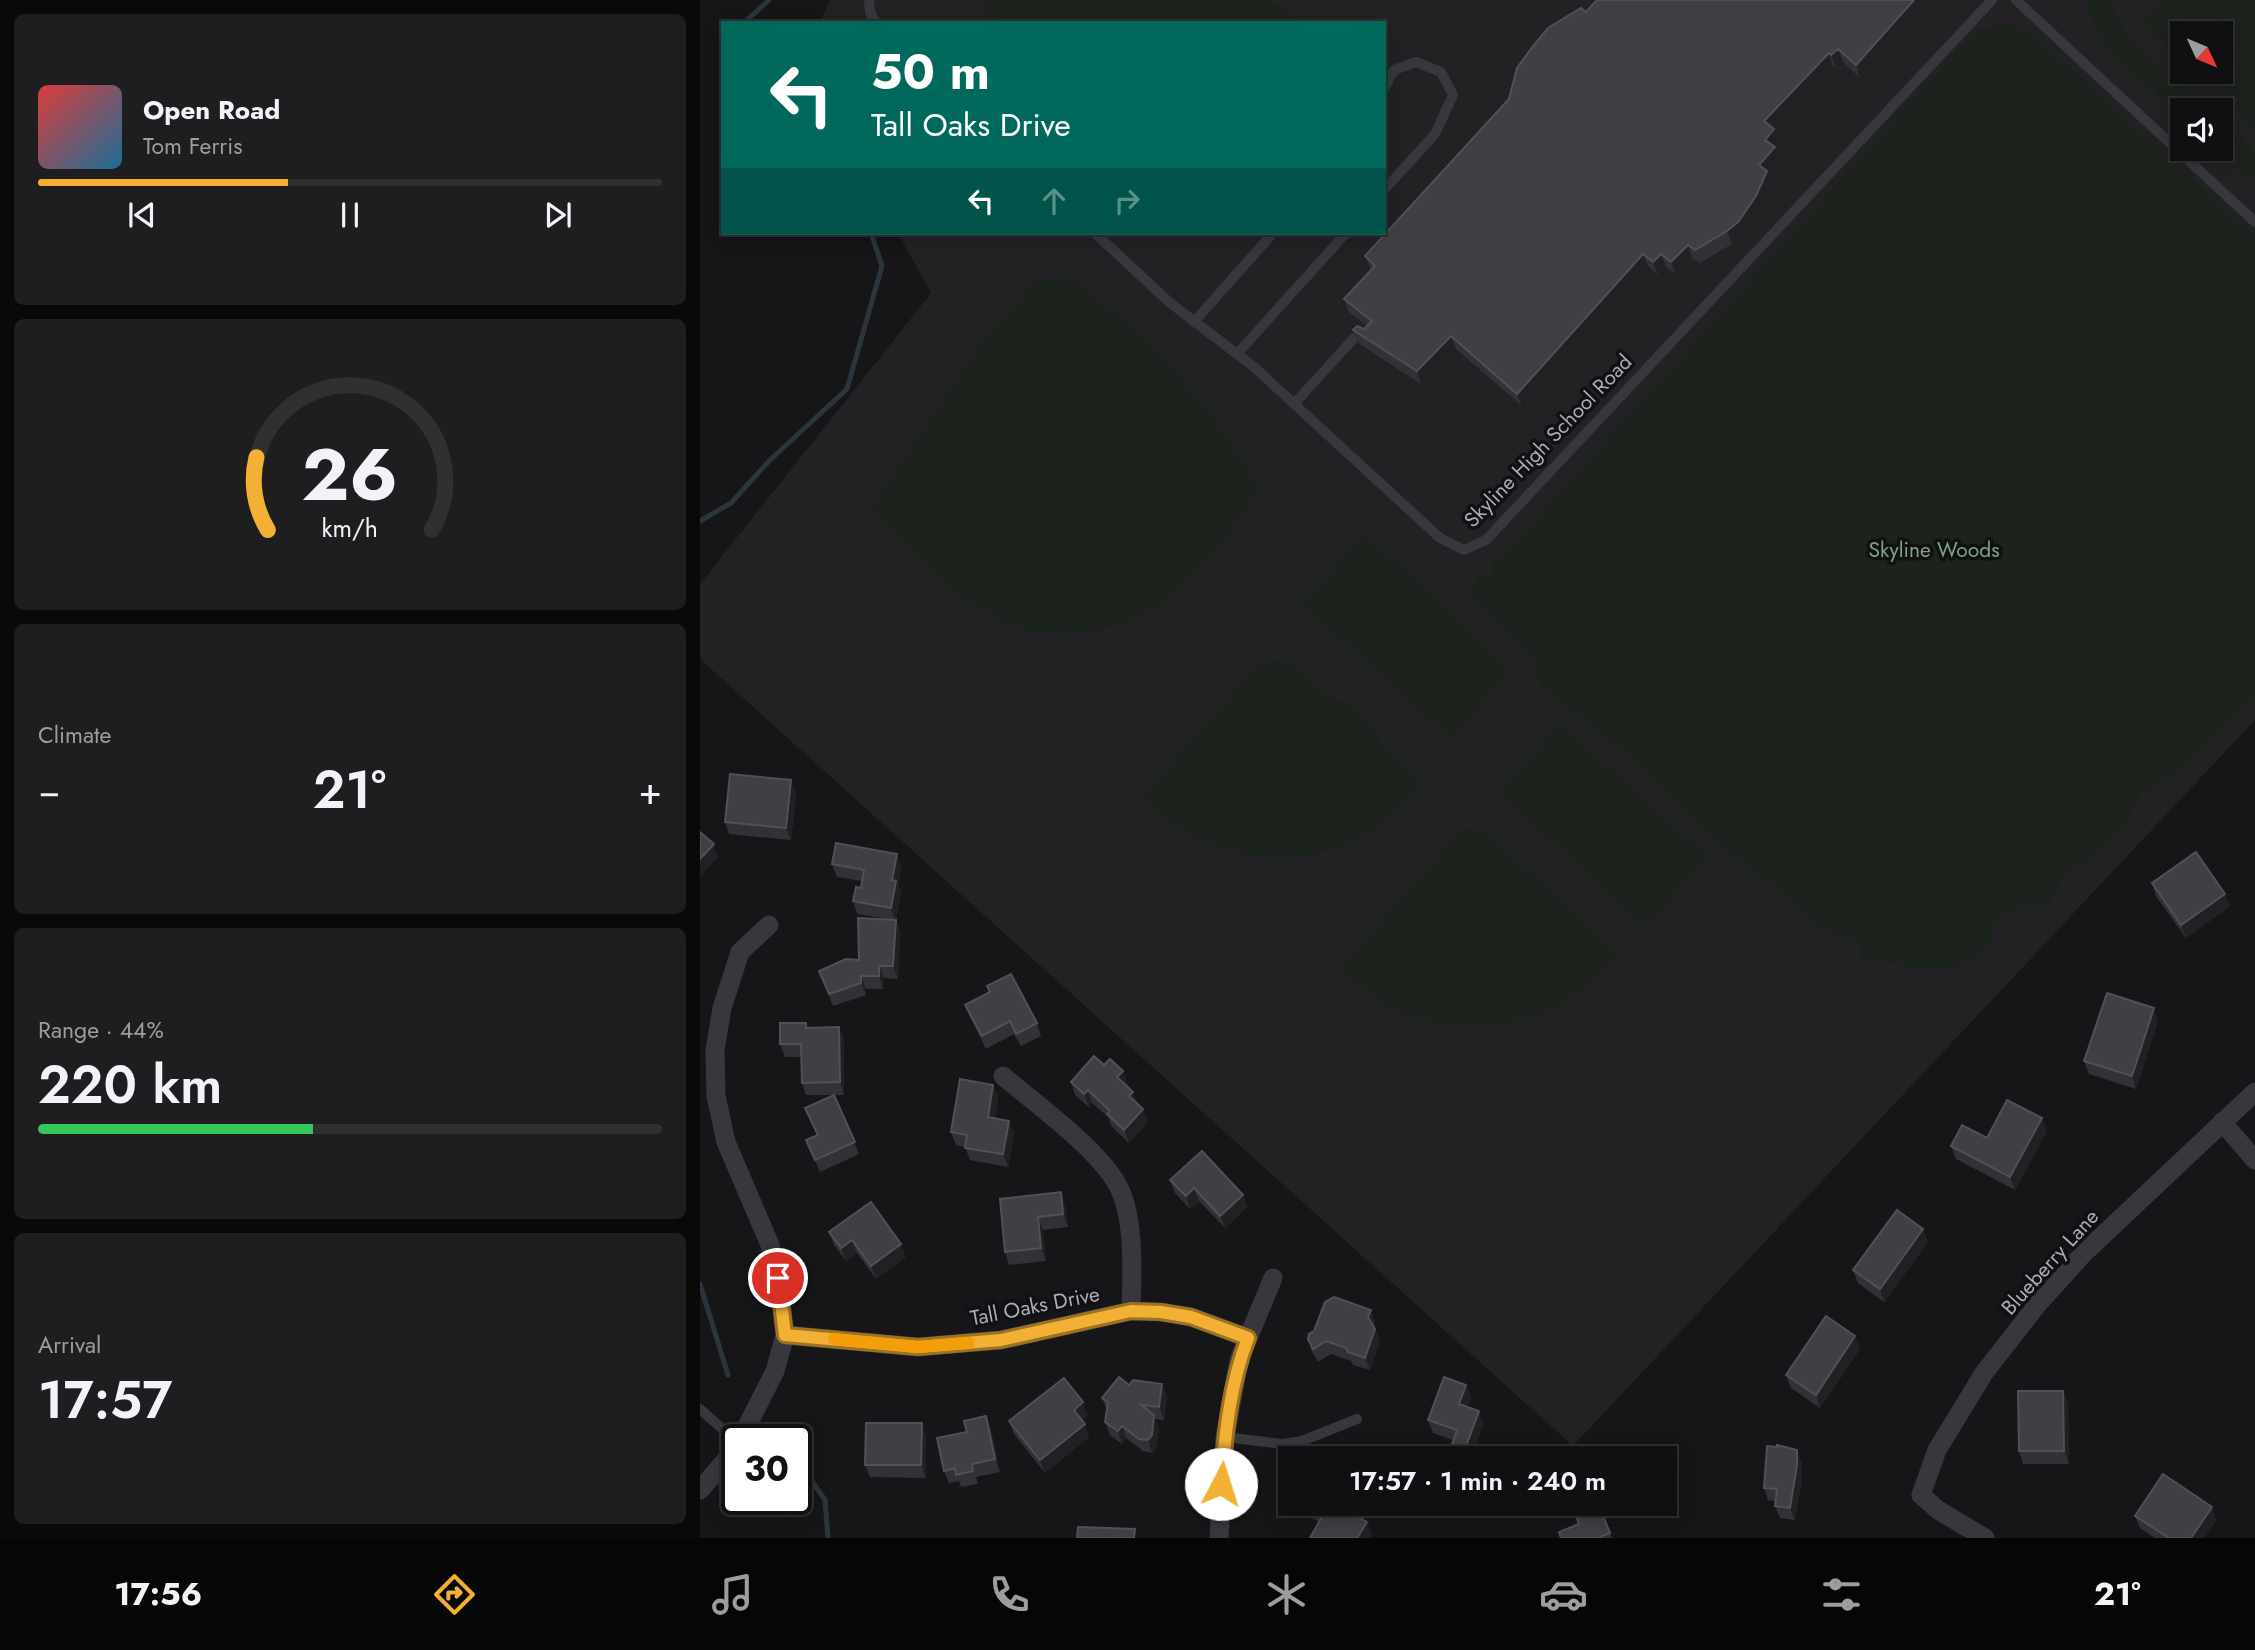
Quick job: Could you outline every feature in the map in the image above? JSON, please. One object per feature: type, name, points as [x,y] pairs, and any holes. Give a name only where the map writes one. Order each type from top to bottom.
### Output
[{"type":"street","points":[[748,1424],[775,1371],[785,1335],[778,1278],[770,1245],[726,1142],[716,1096],[715,1050],[722,1007],[740,951],[769,925]]},
{"type":"street","points":[[1003,1076],[1082,1144],[1115,1180],[1127,1210],[1131,1311]]},
{"type":"street","name":"Blueberry Lane","points":[[1985,1538],[1938,1510],[1921,1495],[1937,1450],[1984,1373],[2037,1305],[2084,1253],[2255,1092]]},
{"type":"street","points":[[2222,1122],[2255,1160]]},
{"type":"street","points":[[1219,1538],[1225,1437],[1239,1360],[1273,1278]]},
{"type":"street","name":"Tall Oaks Drive","points":[[785,1335],[918,1347],[1001,1340],[1131,1311],[1191,1317],[1248,1338]]},
{"type":"street","points":[[700,1490],[721,1464]]},
{"type":"lane","points":[[869,0],[870,12],[875,21]]},
{"type":"lane","name":"Skyline High School Road","points":[[1097,235],[1168,302],[1237,354],[1294,404],[1440,538],[1464,550],[1486,540],[1992,0]]},
{"type":"lane","points":[[2016,0],[2255,222]]},
{"type":"lane","points":[[1386,85],[1394,70],[1416,62],[1440,72],[1453,95],[1435,134],[1386,188]]},
{"type":"lane","points":[[1194,322],[1271,235]]},
{"type":"lane","points":[[1237,354],[1344,235]]},
{"type":"lane","points":[[1294,404],[1354,338]]},
{"type":"lane","points":[[700,1409],[721,1428]]},
{"type":"lane","points":[[1225,1437],[1283,1444],[1302,1441],[1357,1419]]},
{"type":"shaded area","points":[[830,0],[2255,0],[2255,720],[1573,1446],[700,659],[700,584],[931,293],[899,235],[1386,235],[1386,21],[820,21]]},
{"type":"green space","points":[[978,0],[1272,0],[1295,21],[1001,21]]},
{"type":"green space","points":[[2087,0],[2111,0],[2127,32],[2170,77],[2170,84],[2178,84],[2195,98],[2170,98],[2170,107],[2124,66],[2101,36],[2092,19]]},
{"type":"green space","points":[[2161,0],[2255,0],[2255,127],[2233,107],[2233,98],[2223,98],[2208,84],[2233,84],[2233,21],[2170,21],[2170,49],[2141,23]]},
{"type":"green space","name":"Skyline Woods","points":[[2006,25],[2027,29],[2255,236],[2255,696],[2205,748],[2153,790],[2142,791],[2124,827],[2107,846],[2065,874],[2049,907],[2024,905],[1991,925],[1992,942],[1962,965],[1927,969],[1859,958],[1862,944],[1825,931],[1781,890],[1751,870],[1715,840],[1637,762],[1541,686],[1533,657],[1472,596],[1477,578],[1493,574],[1490,564],[1508,550],[1530,526],[1976,30]]},
{"type":"green space","points":[[2233,132],[2255,152],[2255,184],[2230,161],[2233,161]]},
{"type":"green space","points":[[1071,277],[1138,333],[1204,404],[1261,488],[1215,552],[1167,600],[1120,626],[1067,635],[1020,629],[965,602],[871,509],[983,341],[1036,281]]},
{"type":"green space","points":[[1366,534],[1513,671],[1450,738],[1301,603]]},
{"type":"green space","points":[[1286,659],[1331,699],[1344,700],[1423,784],[1403,805],[1358,838],[1307,856],[1280,859],[1223,849],[1190,835],[1169,822],[1142,798],[1261,662]]},
{"type":"green space","points":[[1561,724],[1708,857],[1646,927],[1498,792]]},
{"type":"green space","points":[[1480,827],[1617,952],[1596,977],[1571,997],[1543,1012],[1512,1022],[1479,1026],[1447,1025],[1415,1018],[1380,1001],[1341,967],[1457,835],[1465,828]]},
{"type":"building","points":[[1597,0],[1914,0],[1856,65],[1838,49],[1831,55],[1829,53],[1764,121],[1774,129],[1765,140],[1775,147],[1759,165],[1767,171],[1756,196],[1738,222],[1695,250],[1688,245],[1671,262],[1661,254],[1653,262],[1643,254],[1517,394],[1451,336],[1417,371],[1353,330],[1357,326],[1364,329],[1372,321],[1344,299],[1375,266],[1365,256],[1509,99],[1517,68],[1548,28],[1581,8],[1586,12]]},
{"type":"building","points":[[730,774],[791,780],[786,828],[725,822]]},
{"type":"building","points":[[700,832],[714,844],[700,859]]},
{"type":"building","points":[[836,843],[897,854],[891,908],[853,901],[856,887],[861,888],[864,870],[832,864]]},
{"type":"building","points":[[2196,852],[2225,894],[2181,925],[2152,883]]},
{"type":"building","points":[[858,918],[896,920],[893,966],[879,966],[879,976],[861,976],[861,983],[829,994],[819,971],[846,959],[859,960]]},
{"type":"building","points":[[1011,974],[1037,1023],[1016,1034],[1010,1021],[982,1036],[965,1005],[990,992],[987,986]]},
{"type":"building","points":[[2107,993],[2154,1008],[2132,1076],[2084,1061]]},
{"type":"building","points":[[780,1023],[806,1023],[806,1028],[839,1027],[840,1082],[802,1083],[801,1044],[780,1044]]},
{"type":"building","points":[[1094,1056],[1104,1065],[1110,1059],[1123,1071],[1117,1077],[1133,1092],[1129,1096],[1143,1109],[1124,1130],[1107,1114],[1110,1111],[1088,1090],[1084,1094],[1071,1082]]},
{"type":"building","points":[[960,1079],[993,1085],[988,1117],[1009,1121],[1003,1154],[965,1148],[967,1135],[951,1132]]},
{"type":"building","points":[[834,1095],[855,1142],[815,1160],[806,1140],[818,1135],[805,1108]]},
{"type":"building","points":[[2007,1100],[2042,1118],[2010,1177],[1951,1146],[1962,1125],[1987,1138]]},
{"type":"building","points":[[1202,1151],[1243,1195],[1220,1216],[1194,1188],[1186,1196],[1170,1180]]},
{"type":"building","points":[[1061,1192],[1063,1214],[1038,1217],[1041,1248],[1005,1252],[1000,1199]]},
{"type":"building","points":[[871,1202],[901,1244],[871,1266],[852,1240],[841,1248],[829,1232]]},
{"type":"building","points":[[1897,1210],[1923,1229],[1880,1289],[1853,1270]]},
{"type":"building","points":[[1334,1297],[1371,1310],[1368,1317],[1375,1329],[1365,1358],[1326,1341],[1313,1349],[1308,1339],[1309,1334],[1314,1331],[1325,1302]]},
{"type":"building","points":[[1826,1316],[1855,1336],[1816,1395],[1786,1375]]},
{"type":"building","points":[[1119,1377],[1129,1385],[1133,1380],[1162,1384],[1159,1407],[1141,1405],[1154,1415],[1152,1435],[1148,1440],[1139,1439],[1122,1426],[1118,1431],[1105,1422],[1108,1402],[1102,1398]]},
{"type":"building","points":[[1444,1377],[1466,1385],[1459,1404],[1479,1411],[1466,1446],[1452,1444],[1457,1430],[1428,1420]]},
{"type":"building","points":[[1064,1378],[1083,1402],[1074,1410],[1085,1424],[1040,1460],[1009,1421]]},
{"type":"building","points":[[2018,1391],[2063,1391],[2064,1451],[2019,1451]]},
{"type":"building","points":[[986,1416],[995,1459],[972,1464],[973,1471],[956,1475],[955,1468],[944,1471],[937,1438],[967,1432],[964,1421]]},
{"type":"building","points":[[866,1423],[922,1423],[921,1465],[865,1465]]},
{"type":"building","points":[[1777,1445],[1797,1450],[1790,1508],[1775,1506],[1777,1489],[1764,1488],[1767,1446]]},
{"type":"building","points":[[2163,1474],[2212,1507],[2191,1538],[2169,1538],[2135,1516]]},
{"type":"building","points":[[1322,1516],[1357,1516],[1367,1522],[1357,1538],[1310,1538]]},
{"type":"building","points":[[1576,1516],[1603,1516],[1610,1533],[1598,1538],[1561,1538],[1559,1532],[1579,1524]]},
{"type":"building","points":[[1078,1527],[1135,1529],[1134,1538],[1077,1538]]},
{"type":"waterway","points":[[748,21],[769,0]]},
{"type":"waterway","points":[[700,521],[731,503],[769,461],[847,389],[882,266],[872,235]]},
{"type":"waterway","points":[[700,1284],[728,1375]]},
{"type":"waterway","points":[[812,1481],[825,1500],[828,1538]]},
{"type":"slow traffic","points":[[834,1339],[918,1347],[969,1343]]},
{"type":"route","points":[[778,1278],[785,1335],[918,1347],[1001,1340],[1131,1311],[1191,1317],[1248,1338],[1239,1360],[1225,1437],[1221,1484]]}]
